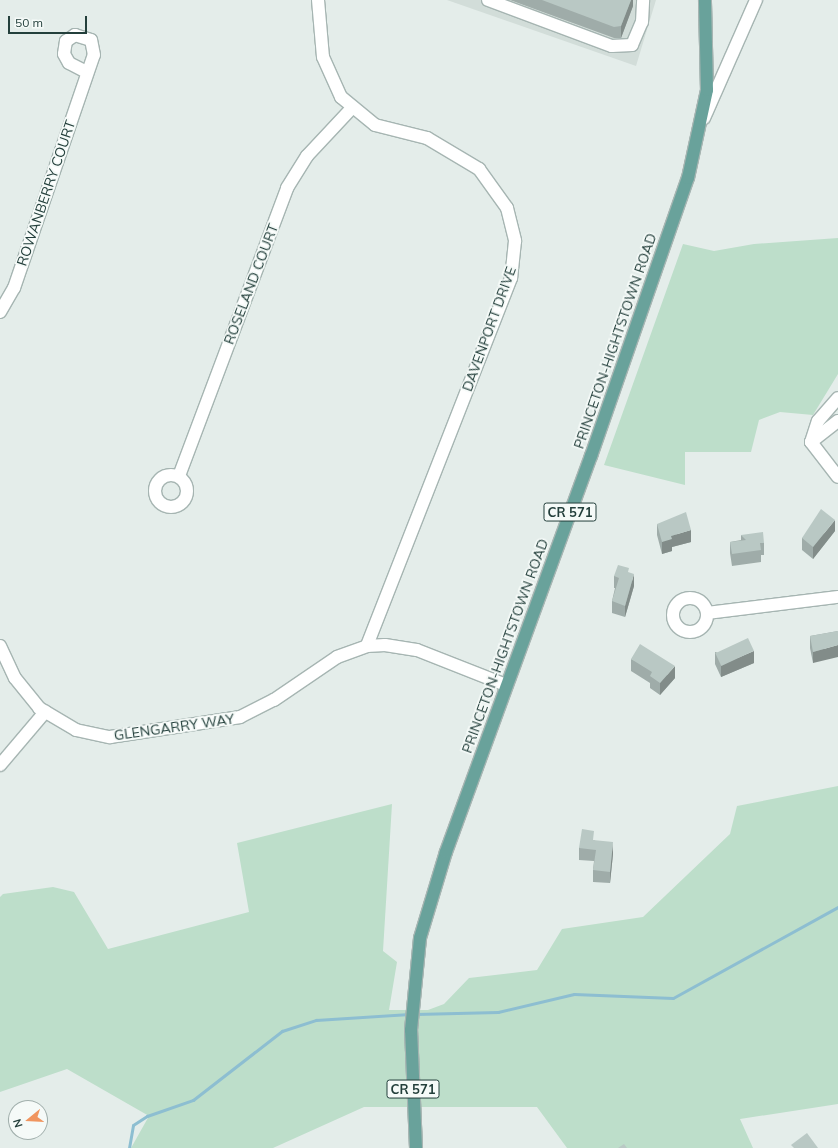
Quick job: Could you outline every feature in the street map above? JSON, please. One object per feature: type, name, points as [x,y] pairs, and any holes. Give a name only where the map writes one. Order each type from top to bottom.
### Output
[{"type":"main road","name":"PRINCETON-HIGHTSTOWN ROAD","points":[[416,1148],[410,1030],[411,1010],[426,913],[688,178],[707,90],[705,5]]},
{"type":"street","name":"DAVENPORT DRIVE","points":[[318,0],[326,71],[351,109],[375,125],[427,138],[479,169],[503,201],[515,241],[511,278],[367,646]]},
{"type":"street","points":[[488,0],[612,46],[632,45],[642,22],[643,0]]},
{"type":"street","points":[[698,0],[705,5]]},
{"type":"street","points":[[701,123],[756,0]]},
{"type":"street","name":"ROWANBERRY COURT","points":[[0,312],[14,288],[87,72]]},
{"type":"street","name":"ROSELAND COURT","points":[[179,476],[287,188],[307,156],[351,109]]},
{"type":"street","points":[[811,442],[818,421],[838,398]]},
{"type":"street","points":[[811,442],[838,421]]},
{"type":"street","points":[[811,442],[838,477]]},
{"type":"street","points":[[707,613],[838,597]]},
{"type":"street","name":"GLENGARRY WAY","points":[[0,646],[19,684],[45,712],[76,730],[110,737],[221,722],[258,710],[337,657],[367,646],[385,645],[417,650],[506,685]]},
{"type":"street","points":[[0,765],[45,712]]},
{"type":"shaded area","points":[[447,0],[656,0],[636,66]]},
{"type":"green space","points":[[838,238],[838,374],[813,415],[780,412],[759,420],[751,452],[685,452],[685,485],[604,465],[683,244],[714,251],[754,244]]},
{"type":"green space","points":[[838,786],[838,1104],[740,1119],[753,1148],[567,1148],[537,1107],[364,1107],[273,1148],[131,1148],[149,1116],[67,1069],[0,1092],[0,897],[3,894],[53,887],[74,892],[108,949],[249,912],[237,843],[392,804],[383,951],[397,962],[389,1010],[428,1010],[444,1004],[469,978],[537,970],[562,929],[643,917],[730,834],[737,806]]},
{"type":"building","points":[[542,0],[631,0],[621,26],[614,27]]},
{"type":"building","points":[[821,509],[835,520],[813,547],[802,538]]},
{"type":"building","points":[[686,512],[691,530],[671,536],[672,539],[662,542],[657,524]]},
{"type":"building","points":[[763,532],[764,543],[760,543],[761,550],[732,554],[730,542],[746,540],[741,535]]},
{"type":"building","points":[[618,565],[629,568],[628,572],[634,574],[625,606],[612,601],[619,578],[614,576]]},
{"type":"building","points":[[838,631],[838,645],[813,652],[810,636]]},
{"type":"building","points":[[748,638],[754,651],[721,666],[715,653]]},
{"type":"building","points":[[640,644],[675,666],[660,683],[650,676],[652,672],[631,659]]},
{"type":"building","points":[[582,829],[594,831],[593,840],[613,842],[610,872],[593,870],[596,850],[579,848]]},
{"type":"building","points":[[807,1133],[818,1148],[794,1148],[791,1145]]},
{"type":"building","points":[[624,1144],[627,1148],[618,1148]]},
{"type":"waterway","points":[[416,1014],[498,1012],[574,994],[673,998],[838,907]]},
{"type":"waterway","points":[[129,1148],[133,1125],[147,1116],[193,1100],[282,1031],[316,1020],[410,1014]]}]
